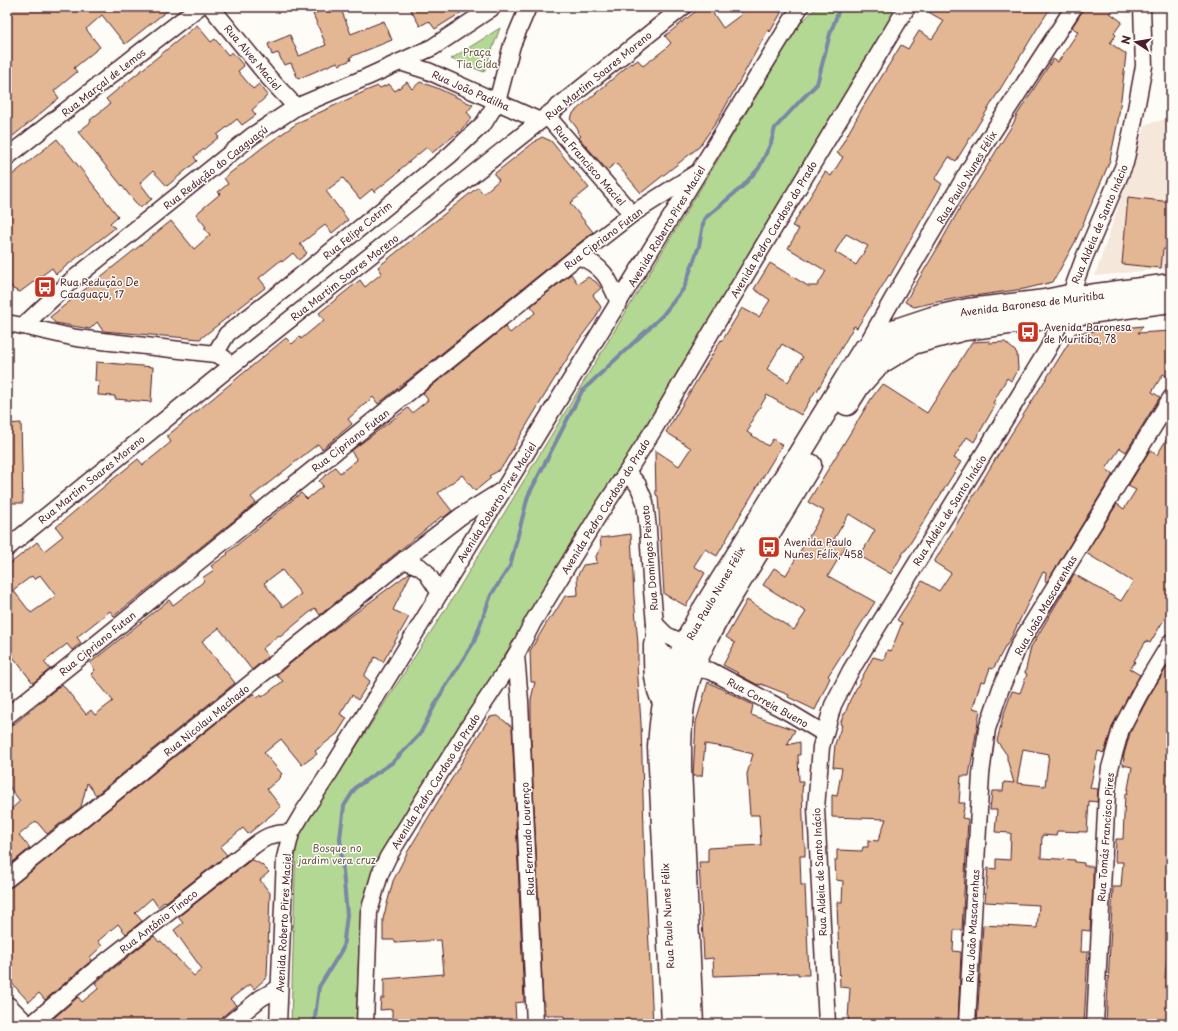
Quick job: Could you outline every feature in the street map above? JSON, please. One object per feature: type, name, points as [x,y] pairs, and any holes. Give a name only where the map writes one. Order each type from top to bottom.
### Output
[{"type":"main road","name":"Avenida Baronesa de Muritiba","points":[[853,381],[863,351],[896,330],[932,318],[968,310],[1045,301],[1066,306],[1089,296],[1171,285]]},
{"type":"main road","name":"Avenida Baronesa de Muritiba","points":[[853,381],[913,343],[965,329],[1066,306],[1171,301]]},
{"type":"main road","name":"Rua Paulo Nunes Félix","points":[[692,1024],[680,775],[680,742],[681,716],[702,610],[853,381]]},
{"type":"main road","points":[[655,634],[655,668],[659,692],[664,703]]},
{"type":"main road","name":"Rua Paulo Nunes Félix","points":[[673,1024],[659,747],[661,716],[670,681],[693,659]]},
{"type":"main road","points":[[7,1008],[23,1024]]},
{"type":"street","name":"Rua Marçal de Lemos","points":[[7,157],[142,50],[199,7]]},
{"type":"street","name":"Rua Alves Maciel","points":[[211,7],[269,78],[296,107]]},
{"type":"street","name":"Rua Redução do Caaguaçú","points":[[15,325],[252,136],[296,107],[433,47],[493,7]]},
{"type":"street","name":"Rua Felipe Cotrim","points":[[215,354],[227,334],[450,155],[484,123],[497,102],[512,45],[528,7]]},
{"type":"street","name":"Rua Martim Soares Moreno","points":[[7,548],[235,363],[544,119],[683,7]]},
{"type":"street","name":"Avenida Roberto Pires Maciel","points":[[278,1024],[285,858],[291,833],[800,7]]},
{"type":"street","name":"Avenida Pedro Cardoso do Prado","points":[[365,1024],[370,912],[380,874],[388,857],[463,736],[516,655],[533,622],[596,519],[627,472],[907,7]]},
{"type":"street","name":"Rua Paulo Nunes Félix","points":[[863,351],[976,158],[1074,7]]},
{"type":"street","name":"Rua Aldeia de Santo Inácio","points":[[826,1024],[816,808],[821,747],[833,706],[851,670],[1048,349],[1084,258],[1125,163],[1144,66],[1142,7]]},
{"type":"street","name":"Rua João Padilha","points":[[400,62],[428,71],[497,102],[544,119]]},
{"type":"street","name":"Rua Francisco Maciel","points":[[544,119],[632,214]]},
{"type":"street","name":"Rua Cipriano Futan","points":[[7,716],[578,256],[632,214],[698,172]]},
{"type":"street","points":[[578,256],[588,260],[607,276],[619,303]]},
{"type":"street","points":[[895,295],[893,319],[896,330]]},
{"type":"street","points":[[15,325],[76,338],[215,354],[235,363]]},
{"type":"street","name":"Rua João Mascarenhas","points":[[967,1024],[981,774],[988,729],[1001,688],[1020,645],[1041,609],[1171,398]]},
{"type":"street","name":"Rua Domingos Peixoto","points":[[627,472],[638,485],[645,502],[655,634]]},
{"type":"street","name":"Rua Nicolau Machado","points":[[7,879],[404,560],[461,516],[504,489]]},
{"type":"street","points":[[404,560],[420,567],[426,572],[440,593]]},
{"type":"street","points":[[655,634],[664,654],[693,659]]},
{"type":"street","name":"Rua Tomás Francisco Pires","points":[[1095,1024],[1107,793],[1110,768],[1121,729],[1140,693],[1171,642]]},
{"type":"street","name":"Rua Fernando Lourenço","points":[[516,655],[520,702],[535,1024]]},
{"type":"street","name":"Rua Correia Bueno","points":[[693,659],[825,734]]},
{"type":"street","name":"Rua Antônio Tinoco","points":[[32,1024],[90,974],[258,842],[278,833],[291,833]]},
{"type":"street","points":[[228,1024],[261,998],[280,988]]},
{"type":"shaded area","points":[[1171,118],[1171,268],[1095,276],[1146,124]]},
{"type":"green space","name":"Bosque no jardim vera cruz","points":[[817,7],[899,7],[639,437],[377,864],[359,946],[356,1024],[291,1024],[296,840],[454,596],[800,24]]},
{"type":"green space","name":"Praça Tia Cida","points":[[500,28],[484,72],[451,59]]},
{"type":"building","points":[[7,7],[172,7],[125,44],[102,15],[86,29],[100,47],[74,68],[77,72],[54,91],[59,98],[7,141]]},
{"type":"building","points":[[316,7],[340,7],[351,34],[384,21],[392,40],[350,57],[351,60],[339,65],[337,62],[298,79],[291,63],[284,65],[278,53],[272,55],[268,44],[290,35],[299,56],[326,45],[313,14],[318,12]]},
{"type":"building","points":[[409,7],[470,7],[435,29],[429,21],[420,26]]},
{"type":"building","points":[[701,7],[709,7],[723,28],[742,14],[736,7],[777,7],[781,13],[770,32],[768,30],[719,118],[699,147],[641,193],[616,163],[607,170],[579,138],[581,136],[577,132],[579,131],[570,119],[574,112],[631,63],[632,64],[638,60],[643,66],[664,50],[671,43],[665,36]]},
{"type":"building","points":[[920,7],[1051,7],[956,161],[949,157],[935,179],[942,184],[890,276],[889,275],[857,328],[854,326],[817,391],[816,390],[801,415],[767,395],[749,425],[751,426],[747,432],[768,446],[773,439],[782,445],[717,556],[705,549],[694,566],[705,573],[686,606],[664,594],[658,496],[656,495],[655,450],[679,466],[691,448],[666,432],[742,308],[759,317],[770,300],[754,289],[770,263],[808,286],[817,286],[826,271],[788,248],[799,229],[792,226],[825,172],[831,176],[843,157],[837,153],[901,45],[908,49],[919,31],[932,39],[944,21]],"holes":[[[846,234],[868,246],[856,265],[835,252]],[[782,344],[803,357],[788,382],[767,369]]]},
{"type":"building","points":[[1085,7],[1116,7],[1110,13],[1122,22],[1114,33],[1116,35],[1110,43],[1126,54],[1122,91],[1110,160],[1075,242],[1053,282],[1024,289],[973,296],[974,295],[914,307],[905,302],[934,254],[959,208],[972,190],[1013,124],[1015,118],[1053,59],[1058,62],[1078,32],[1072,27]]},
{"type":"building","points":[[197,25],[211,42],[215,39],[228,55],[232,52],[244,66],[238,71],[253,89],[259,84],[268,95],[252,110],[256,115],[242,125],[237,119],[217,135],[219,137],[194,157],[197,161],[167,186],[153,171],[140,183],[152,199],[140,208],[78,132],[110,104],[106,99]]},
{"type":"building","points":[[407,82],[412,89],[420,82],[437,88],[473,105],[467,112],[472,118],[460,131],[432,153],[427,147],[374,192],[372,189],[360,199],[343,178],[326,191],[348,220],[332,233],[325,225],[300,244],[307,253],[299,260],[293,253],[282,262],[281,260],[259,278],[266,287],[200,339],[103,331],[97,322],[90,329],[55,323],[50,317],[171,221],[194,249],[210,235],[196,214],[220,194],[218,192],[228,184],[224,178],[263,147],[299,122],[378,86],[380,88],[389,84],[395,91]]},
{"type":"building","points":[[542,137],[551,141],[589,188],[570,203],[593,232],[378,404],[373,397],[348,419],[352,424],[322,449],[318,444],[251,497],[256,503],[114,616],[110,611],[77,637],[81,643],[72,650],[67,644],[44,662],[50,669],[33,683],[7,649],[7,566],[37,542],[44,551],[63,536],[56,527],[107,484],[138,459],[143,465],[159,452],[171,442],[167,436],[286,338],[292,344],[300,337],[301,339],[324,320],[319,313],[360,280],[365,287],[382,273],[378,267],[478,187],[483,194],[499,180],[494,174]],"holes":[[[40,575],[56,596],[31,613],[13,590],[32,576],[35,580]]]},
{"type":"building","points":[[57,139],[118,216],[110,223],[115,228],[56,274],[52,268],[20,292],[13,289],[7,279],[7,179]]},
{"type":"building","points":[[1128,197],[1171,202],[1171,250],[1163,249],[1161,268],[1122,264]]},
{"type":"building","points":[[571,274],[578,284],[588,277],[596,282],[601,288],[593,295],[601,307],[596,317],[581,337],[504,464],[498,471],[489,476],[491,478],[475,491],[462,475],[438,493],[452,511],[443,518],[442,516],[320,615],[315,608],[280,637],[279,635],[262,649],[268,656],[252,670],[219,628],[202,641],[235,683],[96,795],[87,783],[81,807],[47,834],[36,821],[19,835],[30,848],[7,867],[7,813],[20,801],[7,784],[7,730],[62,684],[86,714],[91,710],[95,715],[113,701],[91,674],[95,670],[90,663],[169,600],[173,605],[202,583],[204,580],[202,578],[214,570],[211,566],[228,554],[227,553],[301,493],[307,499],[323,486],[319,481],[335,467],[340,473],[357,460],[351,451],[408,408],[412,413],[428,400],[423,393],[505,327],[510,333],[535,313],[531,306]],"holes":[[[282,570],[301,594],[283,607],[264,583]]]},
{"type":"building","points":[[1143,326],[1138,333],[1171,331],[1171,379],[1163,374],[1152,392],[1160,397],[1126,452],[1120,448],[1106,469],[1113,474],[1047,582],[1045,581],[1046,573],[1043,572],[1012,636],[993,669],[990,668],[985,682],[981,681],[973,708],[980,710],[969,776],[961,776],[959,803],[965,803],[962,818],[968,819],[962,930],[954,930],[953,951],[961,952],[958,1024],[850,1024],[848,1019],[850,988],[840,987],[837,902],[842,902],[843,881],[836,880],[835,860],[837,860],[837,850],[862,851],[863,847],[868,847],[868,840],[878,841],[886,819],[832,817],[832,795],[837,796],[842,768],[833,767],[835,744],[842,725],[840,724],[844,714],[873,657],[884,660],[887,650],[891,651],[902,623],[897,620],[922,581],[939,591],[951,573],[934,562],[996,458],[1075,333]]},
{"type":"building","points":[[990,341],[989,343],[1005,342],[1017,353],[1018,369],[1011,381],[1007,378],[993,403],[996,404],[974,442],[967,437],[954,458],[961,462],[891,574],[860,556],[875,530],[849,514],[834,539],[846,546],[828,576],[875,602],[828,676],[830,678],[815,710],[788,697],[789,695],[761,684],[758,685],[723,665],[735,643],[726,637],[747,600],[794,630],[806,612],[763,585],[774,568],[786,575],[824,511],[808,502],[871,399],[882,384],[927,413],[972,342]]},
{"type":"building","points":[[96,362],[153,367],[151,402],[115,399],[115,396],[98,395],[99,381],[95,381]]},
{"type":"building","points":[[21,423],[23,503],[7,503],[7,424]]},
{"type":"building","points":[[1171,432],[1171,608],[1150,643],[1146,641],[1134,661],[1135,662],[1130,669],[1140,675],[1113,725],[1104,753],[1098,751],[1090,788],[1098,789],[1097,802],[1089,801],[1087,832],[1057,831],[1056,836],[1042,835],[1041,858],[1075,860],[1075,862],[1084,863],[1084,866],[1093,866],[1090,931],[1082,930],[1081,952],[1088,952],[1084,1024],[977,1024],[983,925],[1037,928],[1039,905],[985,902],[988,868],[996,869],[996,859],[1010,860],[1011,833],[995,832],[997,810],[990,810],[992,791],[1003,791],[1004,782],[1014,783],[1007,755],[997,741],[1003,716],[1012,691],[1020,693],[1027,674],[1025,673],[1031,647],[1074,574],[1121,601],[1133,582],[1086,553],[1117,504],[1124,509],[1136,490],[1128,486],[1150,450],[1157,455]],"holes":[[[1023,749],[1049,754],[1045,786],[1017,783]]]},
{"type":"building","points":[[631,534],[638,644],[637,665],[641,723],[645,867],[653,1024],[565,1024],[564,1016],[545,1015],[543,1001],[531,742],[531,699],[535,682],[531,682],[530,651],[550,617],[552,617],[565,596],[578,595],[577,577],[583,565],[597,563],[596,556],[601,547],[600,538]]},
{"type":"building","points":[[411,573],[393,610],[409,617],[383,662],[375,657],[364,676],[370,681],[358,700],[352,695],[340,714],[347,718],[337,734],[315,751],[317,754],[302,765],[281,739],[264,753],[282,774],[280,776],[281,777],[267,789],[281,807],[248,834],[243,828],[220,847],[227,855],[166,902],[165,901],[158,907],[152,898],[135,913],[142,921],[126,934],[118,924],[98,941],[102,946],[90,957],[92,960],[45,1000],[39,993],[29,1002],[7,978],[7,888],[13,886],[254,693],[257,698],[261,695],[262,697],[283,681],[276,675],[326,635]]},
{"type":"building","points":[[1171,660],[1171,957],[1167,957],[1165,978],[1167,978],[1166,989],[1171,990],[1171,1024],[1106,1024],[1113,887],[1121,887],[1123,862],[1115,862],[1116,839],[1123,839],[1125,794],[1127,794],[1132,767],[1123,765],[1123,758],[1130,733],[1148,698]]},
{"type":"building","points":[[708,682],[753,705],[751,715],[795,730],[787,745],[800,742],[800,755],[798,755],[799,781],[803,781],[802,792],[805,843],[805,856],[800,856],[801,885],[805,885],[809,975],[798,975],[798,973],[714,976],[713,958],[704,959],[699,862],[708,862],[708,848],[761,845],[759,815],[750,815],[747,774],[753,754],[705,744],[702,776],[693,776],[696,722]]},
{"type":"building","points":[[498,716],[512,727],[524,1002],[515,1003],[516,1022],[503,1024],[392,1024],[392,1009],[380,1010],[381,998],[384,998],[384,979],[444,974],[441,940],[395,943],[395,940],[383,940],[383,919],[393,881],[408,851],[472,745],[490,717]]},
{"type":"building","points":[[251,860],[262,865],[269,872],[260,880],[270,893],[267,976],[254,989],[250,984],[230,999],[236,1005],[214,1024],[47,1024],[78,997],[82,1002],[99,988],[95,983],[154,936],[159,942],[161,941],[194,976],[202,969],[174,930],[183,923],[178,917]]},
{"type":"waterway","points":[[314,1024],[319,987],[343,948],[347,915],[340,838],[344,806],[356,787],[393,762],[420,734],[439,697],[474,642],[491,595],[510,566],[528,496],[582,391],[662,316],[684,288],[699,246],[704,219],[742,187],[759,168],[771,143],[775,128],[817,84],[830,34],[840,7]]},
{"type":"place","name":"Rua Redução De Caaguaçu, 17","points":[[45,287]]},
{"type":"place","name":"Avenida Baronesa de Muritiba, 78","points":[[1028,332]]},
{"type":"place","name":"Avenida Paulo Nunes Félix, 458","points":[[769,547]]}]
